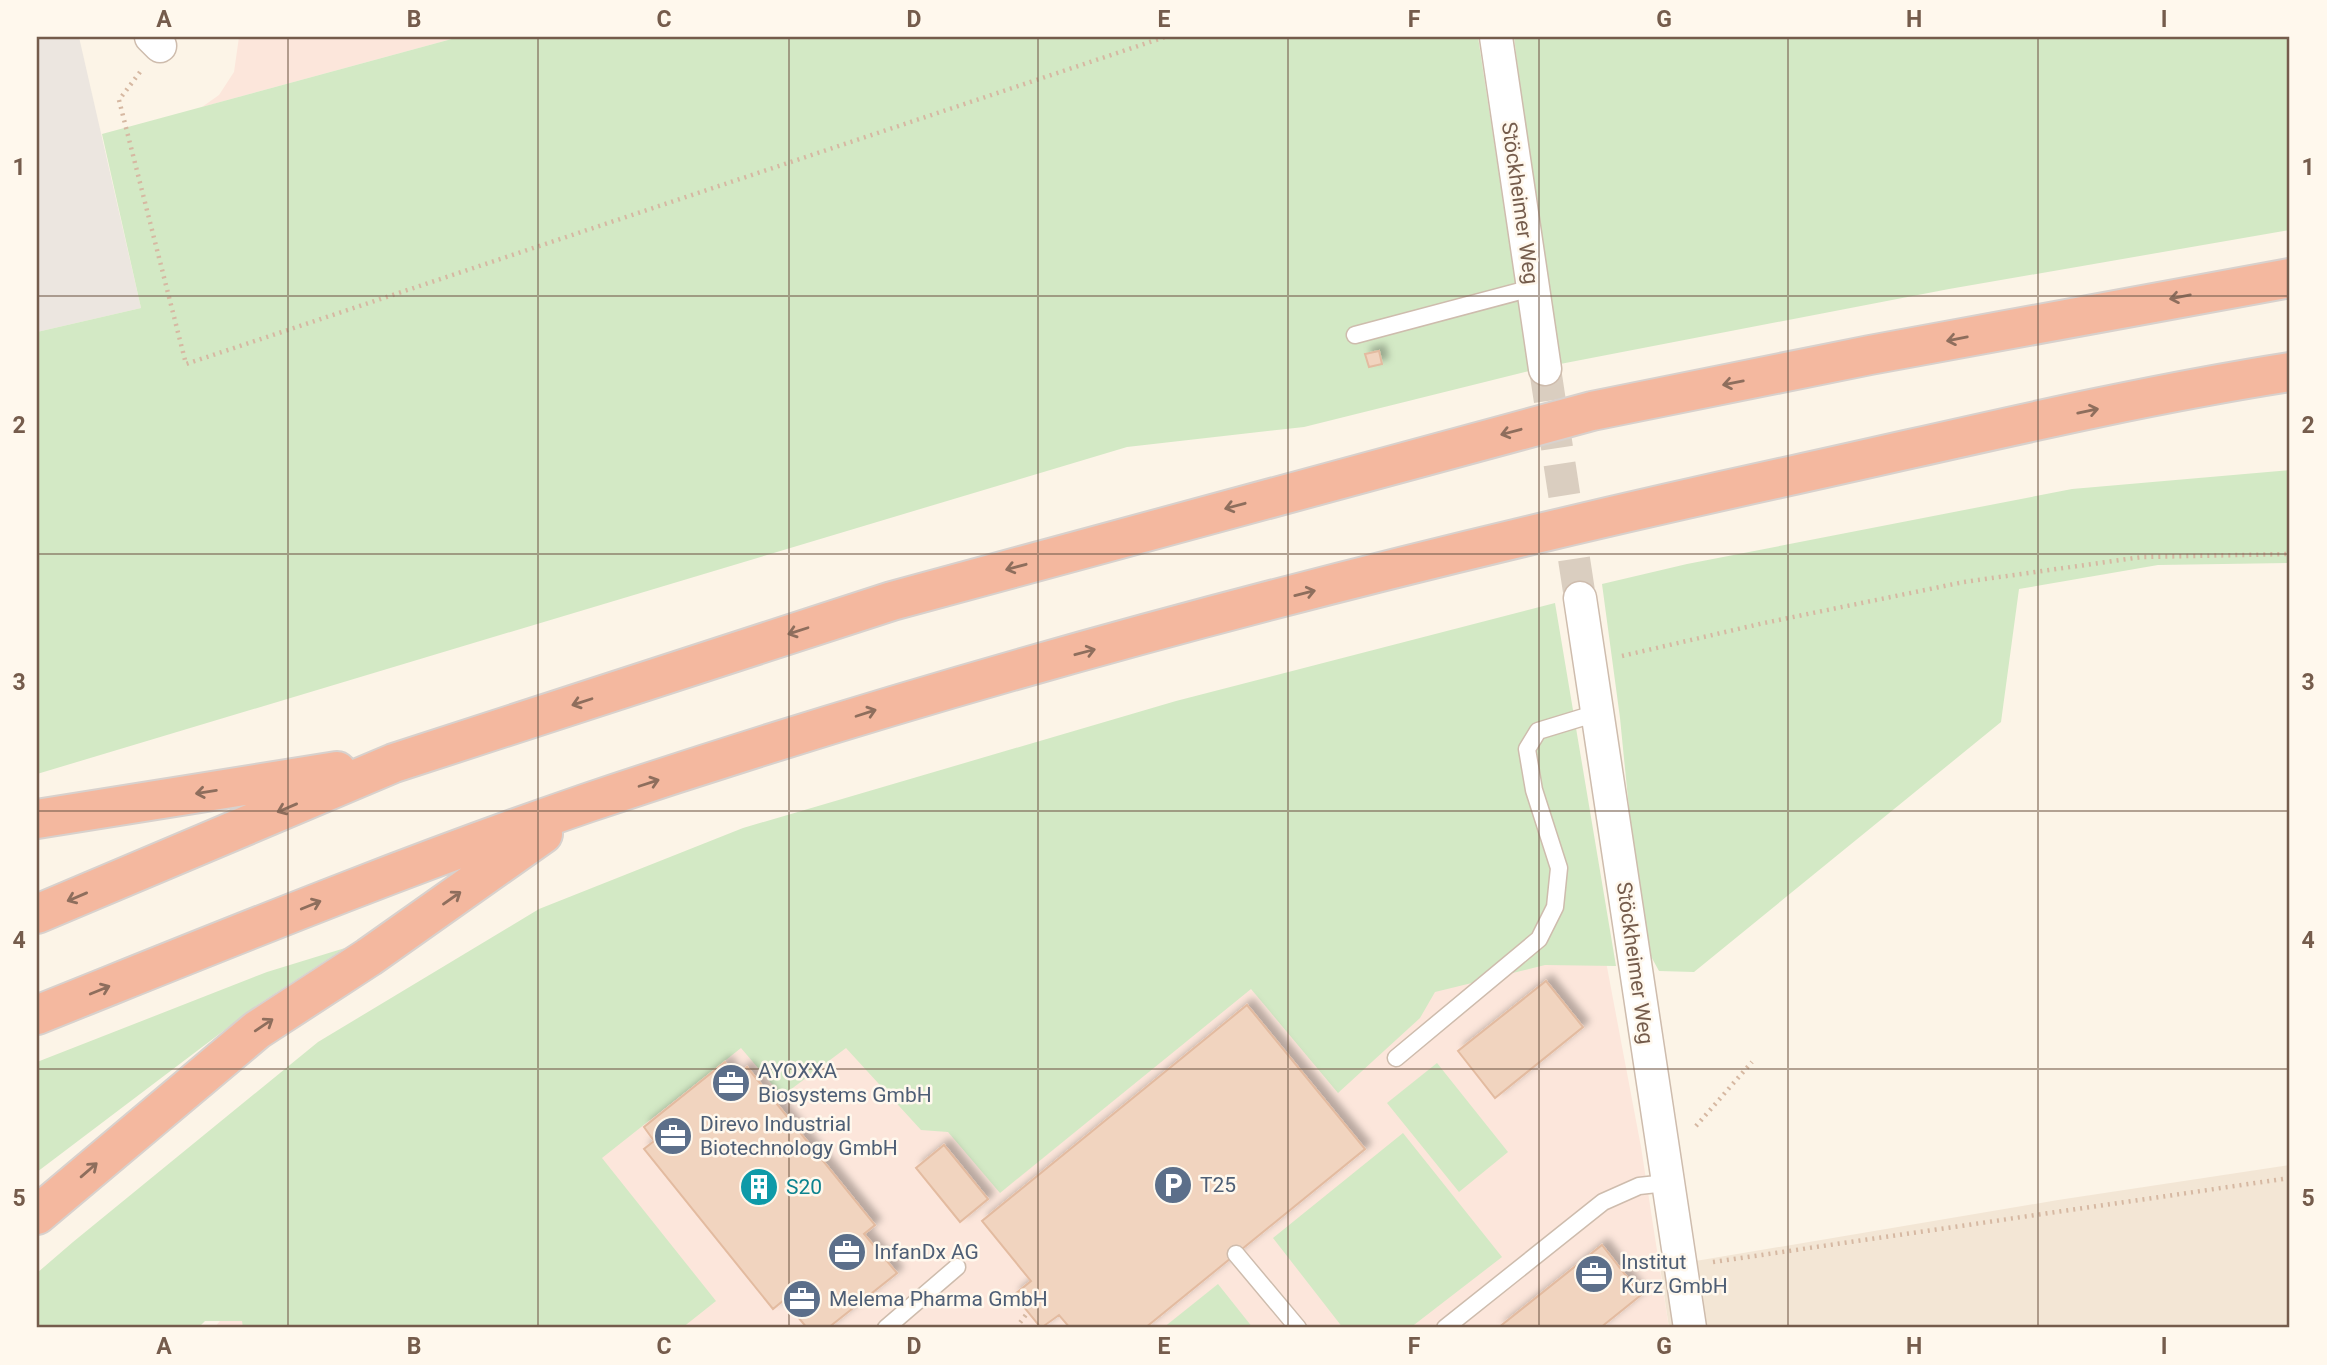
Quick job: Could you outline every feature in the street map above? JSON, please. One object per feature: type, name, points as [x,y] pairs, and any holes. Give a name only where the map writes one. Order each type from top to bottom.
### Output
[{"type":"highway","points":[[37,914],[394,762],[892,601],[1592,411],[1870,355],[2290,278]]},
{"type":"highway","points":[[37,1015],[335,895],[584,804],[884,707],[1192,622],[1597,518],[2021,425],[2290,372]]},
{"type":"highway","points":[[37,819],[394,762]]},
{"type":"highway","points":[[37,1215],[257,1030],[369,957],[584,804]]},
{"type":"street","name":"Stöckheimer Weg","points":[[1496,37],[1545,369]]},
{"type":"street","name":"Stöckheimer Weg","points":[[1580,598],[1690,1328]]},
{"type":"lane","points":[[1355,335],[1532,288]]},
{"type":"lane","points":[[1396,1058],[1539,939],[1555,907],[1559,868],[1534,790],[1527,749],[1538,731],[1597,713]]},
{"type":"lane","points":[[1445,1328],[1603,1202],[1665,1173]]},
{"type":"lane","points":[[1236,1254],[1298,1328]]},
{"type":"lane","points":[[886,1328],[957,1267]]},
{"type":"path","points":[[156,41],[119,100],[186,364],[1165,37]]},
{"type":"path","points":[[1618,657],[1763,623],[1964,582],[2142,557],[2290,554]]},
{"type":"path","points":[[1665,1173],[1752,1062]]},
{"type":"path","points":[[1681,1266],[2290,1178]]},
{"type":"path","points":[[1020,1327],[1028,1312]]},
{"type":"shaded area","points":[[37,37],[79,37],[141,308],[37,332]]},
{"type":"shaded area","points":[[239,37],[459,37],[202,107],[219,95],[234,72]]},
{"type":"shaded area","points":[[1580,824],[1641,1147],[1669,1328],[214,1328],[225,1315],[449,1122]]},
{"type":"shaded area","points":[[2290,1165],[2290,1328],[1669,1328],[1660,1267],[2058,1200]]},
{"type":"green space","points":[[459,37],[1478,37],[1529,371],[1304,427],[1127,447],[37,774],[37,332],[141,308],[102,134]]},
{"type":"green space","points":[[1514,37],[2290,37],[2290,230],[1949,289],[1555,365]]},
{"type":"green space","points":[[2290,470],[2290,563],[2158,565],[2019,589],[2001,722],[1694,972],[1659,971],[1642,940],[1620,718],[1602,584],[1687,564],[2072,489]]},
{"type":"green space","points":[[1555,603],[1616,966],[1545,965],[1435,992],[1420,1018],[1338,1093],[1251,989],[1000,1193],[948,1132],[921,1130],[846,1048],[782,1096],[741,1048],[602,1158],[716,1301],[682,1328],[243,1328],[242,1321],[205,1321],[198,1328],[37,1328],[37,1273],[73,1242],[318,1042],[539,909],[743,828],[1176,701]]},
{"type":"green space","points":[[345,948],[259,1004],[37,1172],[37,1062],[267,972]]},
{"type":"green space","points":[[1437,1063],[1508,1152],[1459,1192],[1387,1103]]},
{"type":"green space","points":[[1403,1133],[1502,1257],[1410,1328],[1343,1328],[1273,1238]]},
{"type":"green space","points":[[1218,1284],[1253,1328],[1163,1328]]},
{"type":"building","points":[[1379,351],[1382,364],[1369,367],[1365,354]]},
{"type":"building","points":[[1546,981],[1583,1027],[1495,1098],[1458,1051]]},
{"type":"building","name":"T25","points":[[1247,1005],[1365,1149],[1145,1328],[1070,1328],[1059,1315],[1041,1328],[1014,1295],[1031,1281],[982,1221]]},
{"type":"building","name":"S20","points":[[725,1062],[736,1076],[747,1067],[875,1225],[864,1234],[897,1273],[828,1328],[807,1328],[784,1300],[773,1309],[644,1149],[654,1141],[644,1127]]},
{"type":"building","points":[[944,1145],[988,1199],[960,1222],[916,1168]]},
{"type":"building","points":[[1602,1245],[1641,1295],[1600,1328],[1498,1328]]},
{"type":"tunnel","points":[[1545,369],[1580,598]]},
{"type":"place","name":"AYOXXA Biosystems GmbH","points":[[731,1083]]},
{"type":"place","name":"Direvo Industrial Biotechnology GmbH","points":[[673,1136]]},
{"type":"place","name":"T25","points":[[1173,1185]]},
{"type":"place","name":"S20","points":[[759,1187]]},
{"type":"place","name":"InfanDx AG","points":[[847,1252]]},
{"type":"place","name":"Institut Kurz GmbH","points":[[1594,1274]]},
{"type":"place","name":"Melema Pharma GmbH","points":[[802,1299]]}]
